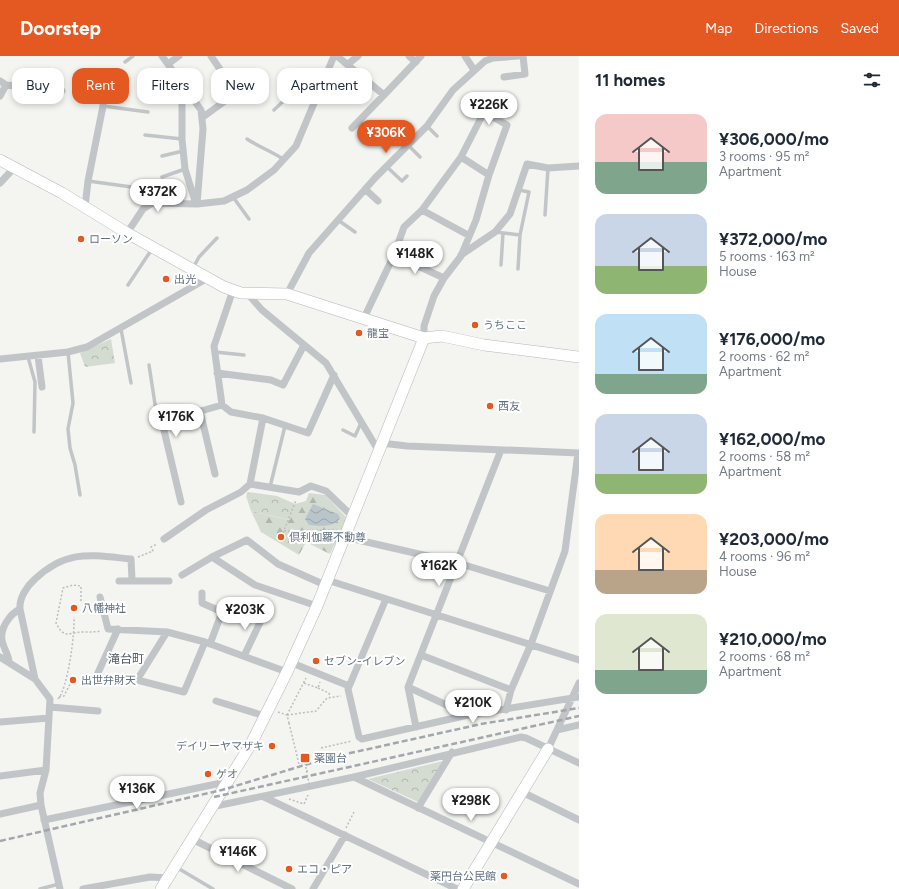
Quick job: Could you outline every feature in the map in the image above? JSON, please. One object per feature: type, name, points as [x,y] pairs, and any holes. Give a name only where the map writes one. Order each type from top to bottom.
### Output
[{"type":"street","points":[[162,56],[201,110],[203,117],[204,129],[196,204]]},
{"type":"street","points":[[168,64],[179,56]]},
{"type":"street","points":[[203,117],[236,93],[211,56]]},
{"type":"street","points":[[329,68],[334,56]]},
{"type":"street","points":[[337,56],[384,95]]},
{"type":"street","points":[[348,64],[358,56]]},
{"type":"street","points":[[409,56],[416,62]]},
{"type":"street","points":[[352,128],[421,56]]},
{"type":"street","points":[[464,56],[474,70]]},
{"type":"street","points":[[287,294],[309,253],[386,166],[427,126],[453,90],[484,61],[493,58],[518,56]]},
{"type":"street","points":[[504,77],[525,74],[523,56]]},
{"type":"street","points":[[0,96],[3,83]]},
{"type":"street","points":[[182,104],[182,139],[185,169],[196,204]]},
{"type":"street","points":[[127,233],[143,209],[152,203],[196,204],[224,201],[261,180],[284,160],[296,146],[315,104]]},
{"type":"street","points":[[85,207],[88,181],[103,106]]},
{"type":"street","points":[[363,320],[394,255],[404,227],[422,210],[461,157],[484,112],[507,125],[489,175],[476,220],[468,235],[461,256]]},
{"type":"street","points":[[461,157],[489,175]]},
{"type":"street","points":[[0,160],[85,207],[206,279],[233,290],[248,293],[287,294],[363,320],[424,338],[442,336],[484,345],[579,357]]},
{"type":"street","points":[[161,889],[226,782],[251,744],[290,668],[317,606],[344,533],[353,517],[424,338],[424,326],[430,308],[444,278],[461,256],[495,232],[510,214],[527,164],[548,168],[579,166]]},
{"type":"street","points":[[0,183],[14,168]]},
{"type":"street","points":[[365,189],[378,201]]},
{"type":"street","points":[[422,210],[468,235]]},
{"type":"street","points":[[394,255],[444,278]]},
{"type":"street","points":[[0,359],[68,352],[87,347],[121,329],[206,279]]},
{"type":"street","points":[[233,290],[214,346],[222,405],[231,412],[263,418],[308,433],[334,375]]},
{"type":"street","points":[[248,293],[262,310],[326,363],[362,422],[380,447]]},
{"type":"street","points":[[217,373],[271,380],[283,385],[304,345]]},
{"type":"street","points":[[38,356],[42,387]]},
{"type":"street","points":[[182,502],[162,422],[222,405]]},
{"type":"street","points":[[200,411],[215,474]]},
{"type":"street","points":[[164,539],[206,510],[241,492],[250,484],[263,418]]},
{"type":"street","points":[[380,447],[407,446],[578,453],[565,551],[530,644],[510,690],[506,710]]},
{"type":"street","points":[[416,727],[408,688],[438,616],[501,450]]},
{"type":"street","points":[[250,484],[299,492],[311,486],[326,491],[353,517]]},
{"type":"street","points":[[344,533],[458,563],[550,591]]},
{"type":"street","points":[[182,575],[212,557],[247,540],[274,562],[326,583],[386,599],[579,660]]},
{"type":"street","points":[[35,679],[20,609],[22,597],[30,584],[45,570],[63,559],[82,556],[131,559],[132,580]]},
{"type":"street","points":[[212,557],[255,585],[317,606]]},
{"type":"street","points":[[119,581],[169,581]]},
{"type":"street","points":[[166,632],[137,680],[184,692],[222,612],[202,603],[202,593]]},
{"type":"street","points":[[100,597],[108,629],[166,632],[208,643],[244,656],[349,686]]},
{"type":"street","points":[[386,599],[349,686],[359,737],[362,739],[468,715],[575,698]]},
{"type":"street","points":[[9,661],[2,640],[3,632],[7,620],[15,611],[20,609]]},
{"type":"street","points":[[244,656],[264,614]]},
{"type":"street","points":[[97,675],[118,629]]},
{"type":"street","points":[[421,655],[510,690]]},
{"type":"street","points":[[0,657],[9,661],[35,679],[50,699],[46,770],[40,793],[44,820],[59,887]]},
{"type":"street","points":[[463,889],[548,749],[575,698],[579,683]]},
{"type":"street","points":[[408,688],[468,715]]},
{"type":"street","points":[[216,701],[266,716]]},
{"type":"street","points":[[50,706],[98,711]]},
{"type":"street","points":[[0,722],[49,718]]},
{"type":"street","points":[[557,730],[579,725]]},
{"type":"street","points":[[210,808],[354,777],[452,752],[521,737],[579,763]]},
{"type":"street","points":[[418,808],[452,752]]},
{"type":"street","points":[[0,776],[46,770]]},
{"type":"street","points":[[354,777],[579,884]]},
{"type":"street","points":[[44,820],[226,782]]},
{"type":"street","points":[[522,792],[579,820]]},
{"type":"street","points":[[264,797],[457,889]]},
{"type":"street","points":[[0,814],[41,805]]},
{"type":"street","points":[[312,889],[344,835]]},
{"type":"street","points":[[192,839],[292,889]]},
{"type":"street","points":[[83,889],[150,877],[168,878]]},
{"type":"lane","points":[[125,62],[133,56]]},
{"type":"lane","points":[[274,110],[280,104]]},
{"type":"lane","points":[[103,106],[148,112]]},
{"type":"lane","points":[[427,126],[437,136]]},
{"type":"lane","points":[[145,135],[182,139]]},
{"type":"lane","points":[[247,140],[268,149],[284,160]]},
{"type":"lane","points":[[408,145],[420,157]]},
{"type":"lane","points":[[162,156],[183,151]]},
{"type":"lane","points":[[386,166],[402,180],[407,176]]},
{"type":"lane","points":[[545,215],[548,168]]},
{"type":"lane","points":[[162,176],[185,169]]},
{"type":"lane","points":[[88,181],[139,188]]},
{"type":"lane","points":[[518,269],[520,235],[529,192],[519,190]]},
{"type":"lane","points":[[233,197],[249,219]]},
{"type":"lane","points":[[338,220],[355,232]]},
{"type":"lane","points":[[495,232],[520,235]]},
{"type":"lane","points":[[501,265],[503,233]]},
{"type":"lane","points":[[191,270],[199,257],[217,238]]},
{"type":"lane","points":[[128,285],[153,248]]},
{"type":"lane","points":[[121,329],[131,383]]},
{"type":"lane","points":[[68,352],[73,403],[68,430],[70,448],[75,465],[80,495]]},
{"type":"lane","points":[[214,352],[244,355]]},
{"type":"lane","points":[[28,357],[35,382],[34,432]]},
{"type":"lane","points":[[149,365],[157,416],[162,422]]},
{"type":"lane","points":[[343,430],[355,436],[362,422]]},
{"type":"lane","points":[[270,487],[285,425]]},
{"type":"lane","points":[[175,867],[213,889]]},
{"type":"lane","points":[[40,889],[59,887]]},
{"type":"path","points":[[299,492],[284,532],[344,533]]},
{"type":"path","points":[[131,559],[153,551],[151,547],[164,539]]},
{"type":"path","points":[[81,601],[80,586],[78,585],[73,585],[61,591],[61,604],[56,623],[61,632],[65,634],[105,631],[108,629]]},
{"type":"path","points":[[50,706],[59,697],[63,690],[75,633],[74,617]]},
{"type":"path","points":[[287,796],[289,800],[304,804],[310,789],[304,763],[299,764],[287,716],[304,683],[306,677],[302,675]]},
{"type":"path","points":[[59,697],[64,696],[71,682]]},
{"type":"path","points":[[318,688],[320,682]]},
{"type":"path","points":[[304,683],[329,693],[330,698]]},
{"type":"path","points":[[278,712],[287,716],[316,711],[327,698],[344,695]]},
{"type":"path","points":[[321,748],[355,740]]},
{"type":"path","points":[[344,835],[354,812]]},
{"type":"green space","points":[[111,339],[115,363],[85,367],[80,353]]},
{"type":"green space","points":[[248,492],[277,496],[295,504],[290,520],[251,511],[246,496]]},
{"type":"green space","points":[[309,493],[325,495],[347,518],[330,554],[306,542],[299,555],[261,532],[251,511],[289,520],[295,504],[306,501]]},
{"type":"green space","points":[[443,761],[418,802],[368,779]]},
{"type":"water","points":[[313,504],[338,514],[340,518],[330,525],[309,525],[305,519]]},
{"type":"railway","points":[[0,841],[222,790],[328,758],[481,724],[579,708]]},
{"type":"railway","points":[[214,797],[579,716]]},
{"type":"place","name":"ローソン","points":[[81,239]]},
{"type":"place","name":"出光","points":[[166,279]]},
{"type":"place","name":"うちここ","points":[[475,325]]},
{"type":"place","name":"龍宝","points":[[359,333]]},
{"type":"place","name":"西友","points":[[490,406]]},
{"type":"place","name":"倶利伽羅不動尊","points":[[281,537]]},
{"type":"place","name":"八幡神社","points":[[74,608]]},
{"type":"place","name":"セブン-イレブン","points":[[316,661]]},
{"type":"place","name":"出世弁財天","points":[[73,680]]},
{"type":"place","name":"デイリーヤマザキ","points":[[272,746]]},
{"type":"place","name":"薬園台","points":[[305,758]]},
{"type":"place","name":"ゲオ","points":[[208,774]]},
{"type":"place","name":"エコ・ピア","points":[[289,869]]},
{"type":"place","name":"薬円台公民館","points":[[504,876]]},
{"type":"district","name":"滝台町","points":[[126,659]]}]
